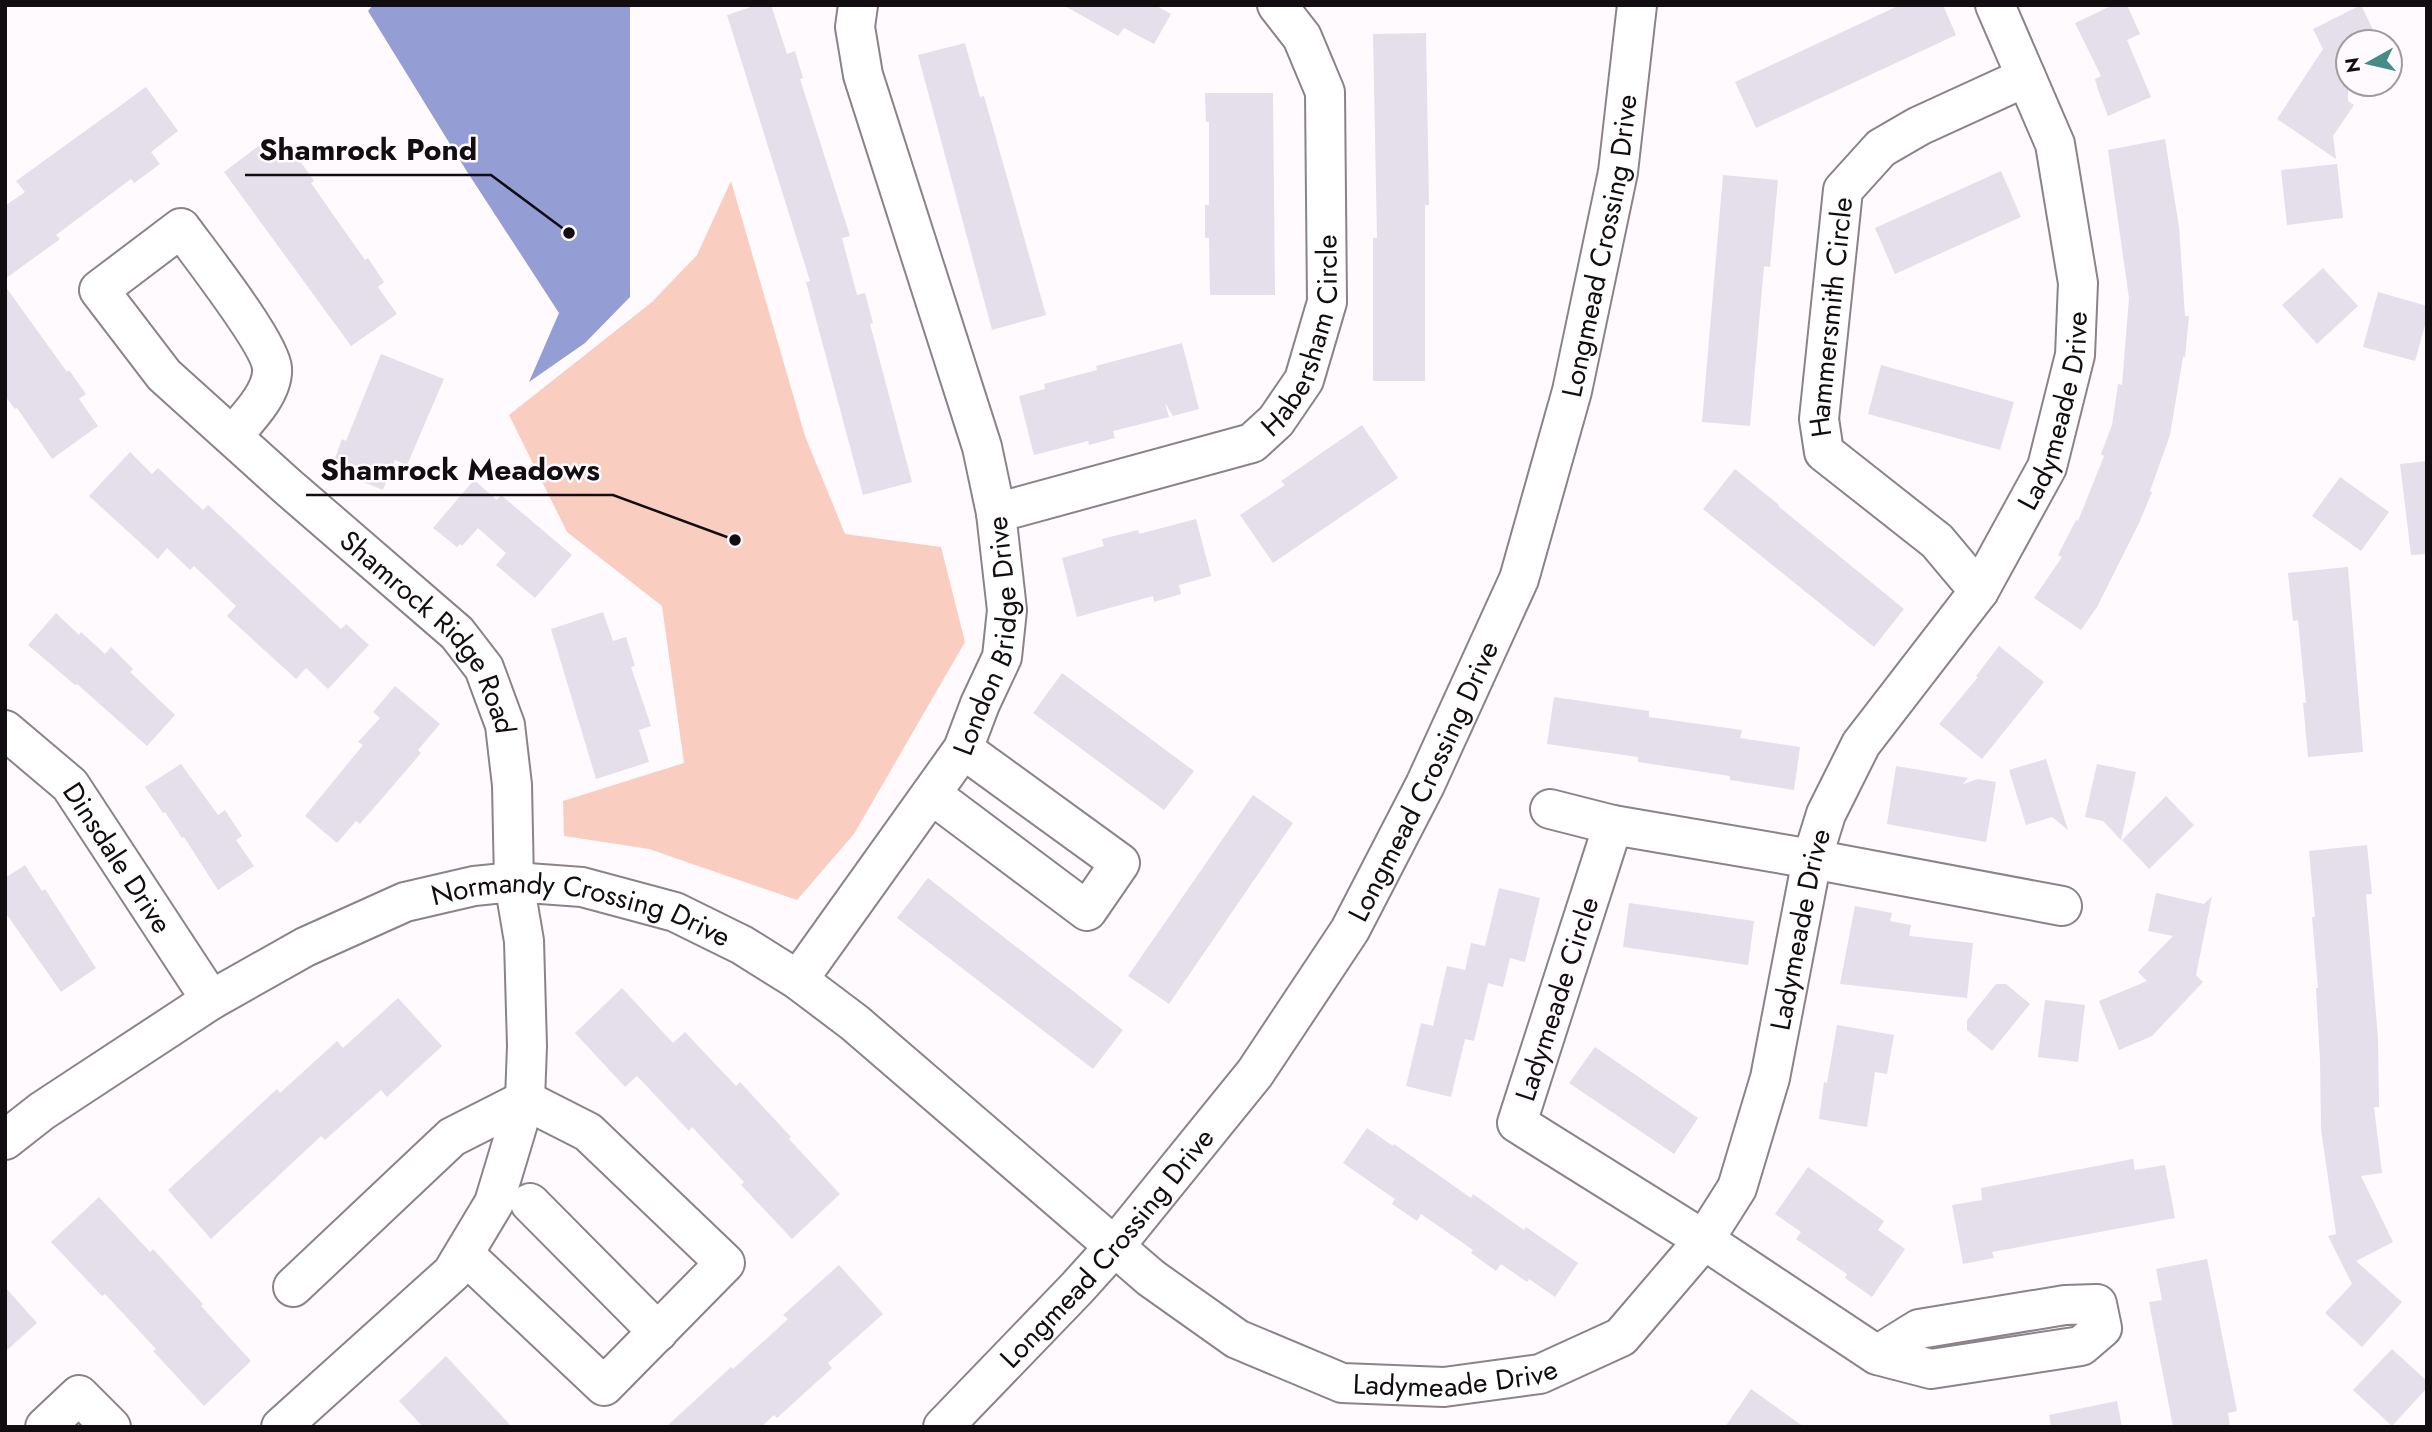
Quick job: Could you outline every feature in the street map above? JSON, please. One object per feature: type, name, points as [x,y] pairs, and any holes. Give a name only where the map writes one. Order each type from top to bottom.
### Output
[{"type":"street","name":"London Bridge Drive","points":[[798,980],[963,749],[1002,657],[1007,610],[996,513],[982,447],[863,75],[855,27],[858,5]]},
{"type":"street","name":"Habersham Circle","points":[[996,513],[1252,443],[1276,421],[1304,380],[1327,302],[1325,92],[1302,37],[1277,5]]},
{"type":"street","name":"Longmead Crossing Drive","points":[[943,1427],[1114,1247],[1255,1073],[1350,930],[1425,785],[1519,579],[1572,391],[1615,186],[1637,5]]},
{"type":"street","name":"Ladymeade Drive","points":[[1114,1247],[1151,1278],[1237,1339],[1342,1383],[1444,1387],[1540,1374],[1621,1337],[1704,1240],[1737,1188],[1770,1078],[1812,859],[1826,814],[1861,744],[1979,591],[2047,467],[2075,355],[2078,284],[2055,145],[1995,5]]},
{"type":"street","name":"Hammersmith Circle","points":[[1979,591],[1937,541],[1824,452],[1819,419],[1843,190],[1881,148],[1919,126],[2026,77]]},
{"type":"street","name":"Shamrock Ridge Road","points":[[232,436],[265,397],[272,368],[264,345],[181,228],[99,290],[164,374],[232,436],[457,633],[484,668],[505,725],[512,785],[514,882],[524,941],[527,1046],[525,1100],[494,1203],[452,1273],[281,1427]]},
{"type":"street","name":"Dinsdale Drive","points":[[5,730],[70,785],[211,1000]]},
{"type":"street","points":[[931,794],[1087,911],[1120,863],[963,749]]},
{"type":"street","points":[[1550,809],[1613,825],[2062,905]]},
{"type":"street","name":"Ladymeade Circle","points":[[1613,825],[1517,1123],[1704,1240]]},
{"type":"street","name":"Normandy Crossing Drive","points":[[5,1140],[41,1111],[211,1000],[305,947],[405,902],[474,886],[514,882],[582,887],[675,912],[742,945],[798,980],[855,1023],[1114,1247]]},
{"type":"street","points":[[293,1287],[452,1137],[525,1100],[587,1132],[725,1263],[604,1386],[464,1254]]},
{"type":"street","points":[[530,1203],[658,1332]]},
{"type":"street","points":[[1704,1240],[1877,1355],[1931,1369],[2081,1346],[2102,1328],[2097,1304],[2065,1305],[1919,1329],[1877,1355]]},
{"type":"street","points":[[45,1427],[79,1395],[111,1427]]},
{"type":"shaded area","points":[[731,181],[805,436],[845,534],[941,547],[965,642],[854,834],[797,900],[649,849],[564,836],[563,801],[684,763],[662,606],[567,532],[509,415],[652,302],[697,255]]},
{"type":"water","points":[[373,5],[630,5],[630,297],[585,343],[529,382],[559,313],[466,170],[368,11]]},
{"type":"building","points":[[757,5],[771,5],[787,54],[795,51],[803,78],[800,79],[850,236],[842,238],[857,295],[865,293],[873,323],[870,324],[912,482],[863,495],[806,282],[810,281],[727,15]]},
{"type":"building","points":[[1063,5],[1155,5],[1171,14],[1154,44],[1124,28],[1118,36]]},
{"type":"building","points":[[1900,5],[1943,5],[1956,35],[1756,128],[1735,82]]},
{"type":"building","points":[[2113,5],[2127,5],[2140,34],[2127,40],[2151,97],[2108,116],[2095,79],[2101,76],[2075,23]]},
{"type":"building","points":[[2361,5],[2372,28],[2334,28],[2334,98],[2348,98],[2354,105],[2333,136],[2336,159],[2277,119],[2323,49],[2313,29]]},
{"type":"building","points":[[1426,33],[1429,205],[1425,205],[1425,381],[1373,381],[1373,238],[1377,238],[1373,34]]},
{"type":"building","points":[[965,43],[980,97],[984,96],[1046,315],[992,330],[918,55]]},
{"type":"building","points":[[146,87],[178,131],[151,152],[160,164],[134,183],[131,179],[56,235],[60,239],[5,279],[5,206],[25,192],[16,181]]},
{"type":"building","points":[[1205,93],[1273,93],[1275,295],[1210,295],[1209,238],[1205,238],[1205,205],[1209,205],[1209,122],[1206,122]]},
{"type":"building","points":[[269,138],[286,161],[295,154],[314,181],[311,183],[365,260],[368,258],[384,282],[378,287],[397,314],[351,346],[224,172]]},
{"type":"building","points":[[2165,139],[2179,227],[2185,316],[2189,316],[2185,357],[2170,435],[2150,491],[2152,492],[2097,607],[2081,630],[2034,598],[2062,557],[2058,555],[2076,520],[2078,521],[2104,456],[2101,454],[2112,425],[2118,384],[2122,385],[2129,298],[2108,150]]},
{"type":"building","points":[[2337,164],[2343,218],[2287,225],[2281,170]]},
{"type":"building","points":[[2001,171],[2021,217],[1895,274],[1875,228]]},
{"type":"building","points":[[1723,175],[1778,180],[1770,267],[1764,266],[1750,426],[1702,422]]},
{"type":"building","points":[[2323,268],[2358,306],[2317,344],[2282,305]]},
{"type":"building","points":[[5,286],[86,394],[79,399],[98,426],[52,459],[17,408],[15,409],[5,396]]},
{"type":"building","points":[[2378,292],[2427,306],[2427,318],[2415,361],[2363,347]]},
{"type":"building","points":[[1182,343],[1199,409],[1173,416],[1165,403],[1169,417],[1113,431],[1115,438],[1089,445],[1088,441],[1034,455],[1019,396],[1045,389],[1044,384],[1097,370],[1096,366]]},
{"type":"building","points":[[381,354],[444,379],[407,465],[395,460],[383,490],[331,469],[342,439],[346,441]]},
{"type":"building","points":[[1881,365],[2014,402],[2000,450],[1868,414]]},
{"type":"building","points":[[1362,425],[1398,478],[1273,563],[1240,515],[1285,485],[1281,481]]},
{"type":"building","points":[[130,452],[152,474],[158,468],[203,510],[208,505],[341,629],[346,624],[369,645],[328,689],[306,668],[296,679],[227,616],[236,606],[194,566],[190,570],[167,548],[158,559],[89,496]]},
{"type":"building","points":[[2427,461],[2427,554],[2411,555],[2400,464]]},
{"type":"building","points":[[1735,469],[1904,609],[1874,647],[1703,509]]},
{"type":"building","points":[[2340,477],[2389,512],[2361,551],[2312,516]]},
{"type":"building","points":[[474,480],[497,500],[501,495],[572,555],[535,598],[496,565],[506,553],[478,528],[462,546],[460,544],[457,547],[433,528]]},
{"type":"building","points":[[1196,519],[1211,576],[1179,585],[1181,594],[1154,602],[1153,596],[1077,617],[1062,558],[1104,546],[1102,539],[1138,530],[1139,534]]},
{"type":"building","points":[[2348,567],[2363,752],[2308,757],[2298,620],[2293,621],[2288,573]]},
{"type":"building","points":[[603,612],[613,641],[626,637],[635,666],[631,667],[651,726],[639,730],[649,762],[596,779],[551,629]]},
{"type":"building","points":[[56,613],[79,635],[81,632],[105,654],[111,647],[133,669],[130,672],[175,715],[147,746],[28,645]]},
{"type":"building","points":[[1999,646],[2044,682],[1982,759],[1939,724],[1978,677],[1976,676]]},
{"type":"building","points":[[1062,673],[1194,771],[1164,810],[1033,713]]},
{"type":"building","points":[[395,686],[440,724],[418,750],[421,753],[360,824],[356,821],[337,843],[305,816],[363,745],[358,742],[380,718],[373,712]]},
{"type":"building","points":[[1554,697],[1649,711],[1649,717],[1742,730],[1740,738],[1800,747],[1794,790],[1730,780],[1730,776],[1638,762],[1638,757],[1547,744]]},
{"type":"building","points":[[2046,759],[2068,830],[2052,817],[2026,825],[2009,770]]},
{"type":"building","points":[[181,764],[218,815],[225,810],[242,836],[236,840],[254,866],[218,890],[184,837],[182,838],[145,787]]},
{"type":"building","points":[[2097,764],[2136,772],[2121,840],[2103,821],[2085,817]]},
{"type":"building","points":[[1896,766],[1968,778],[1963,784],[1978,779],[1996,782],[1986,842],[1887,824]]},
{"type":"building","points":[[1253,795],[1293,823],[1169,1004],[1128,976]]},
{"type":"building","points":[[2166,796],[2194,825],[2149,869],[2122,840]]},
{"type":"building","points":[[2367,845],[2372,894],[2366,894],[2378,1038],[2379,1107],[2374,1107],[2382,1173],[2361,1176],[2393,1242],[2356,1261],[2402,1302],[2362,1347],[2325,1313],[2352,1284],[2328,1236],[2336,1234],[2321,1129],[2318,988],[2312,917],[2315,917],[2309,851]]},
{"type":"building","points":[[25,865],[42,891],[45,889],[96,968],[61,992],[5,912],[5,878]]},
{"type":"building","points":[[928,878],[1123,1030],[1093,1069],[897,918]]},
{"type":"building","points":[[1499,888],[1540,898],[1525,962],[1510,958],[1503,987],[1488,983],[1474,1041],[1465,1039],[1451,1097],[1406,1086],[1421,1023],[1433,1026],[1447,966],[1465,970],[1471,943],[1485,946]]},
{"type":"building","points":[[2156,893],[2204,904],[2212,896],[2196,975],[2203,982],[2152,1036],[2119,1050],[2099,1001],[2147,981],[2138,972],[2173,936],[2148,931]]},
{"type":"building","points":[[1629,903],[1754,921],[1748,965],[1623,947]]},
{"type":"building","points":[[1855,906],[1892,913],[1890,921],[1911,925],[1909,936],[1973,943],[1967,998],[1840,984]]},
{"type":"building","points":[[1996,984],[2006,984],[2030,1004],[1992,1051],[1967,1030],[1967,1020]]},
{"type":"building","points":[[622,988],[673,1043],[685,1032],[736,1086],[740,1082],[840,1194],[792,1239],[741,1185],[744,1182],[692,1127],[689,1131],[637,1076],[625,1087],[575,1033]]},
{"type":"building","points":[[398,998],[442,1046],[387,1097],[381,1090],[325,1140],[321,1136],[211,1239],[168,1190],[277,1089],[280,1093],[337,1041],[343,1048]]},
{"type":"building","points":[[2045,1000],[2085,1005],[2078,1062],[2038,1057]]},
{"type":"building","points":[[1837,1025],[1894,1035],[1887,1074],[1875,1072],[1867,1127],[1819,1119]]},
{"type":"building","points":[[1595,1047],[1698,1118],[1674,1154],[1569,1083]]},
{"type":"building","points":[[1367,1128],[1471,1198],[1473,1194],[1578,1263],[1555,1297],[1501,1264],[1496,1271],[1471,1253],[1473,1250],[1421,1214],[1417,1221],[1392,1204],[1395,1199],[1343,1163]]},
{"type":"building","points":[[2133,1159],[2135,1170],[2165,1165],[2175,1218],[1992,1252],[1994,1258],[1963,1264],[1952,1205],[1982,1200],[1981,1188]]},
{"type":"building","points":[[1808,1167],[1884,1221],[1878,1230],[1905,1249],[1872,1297],[1845,1278],[1847,1274],[1796,1239],[1801,1232],[1775,1214]]},
{"type":"building","points":[[99,1197],[150,1252],[153,1249],[251,1361],[204,1406],[105,1294],[102,1296],[51,1242]]},
{"type":"building","points":[[2207,1259],[2237,1411],[2228,1413],[2230,1427],[2173,1427],[2149,1302],[2162,1300],[2156,1269]]},
{"type":"building","points":[[839,1265],[883,1314],[828,1363],[832,1368],[777,1418],[774,1415],[761,1427],[666,1427],[788,1319],[783,1315]]},
{"type":"building","points":[[5,1287],[37,1323],[5,1352]]},
{"type":"building","points":[[2392,1349],[2427,1381],[2427,1388],[2392,1426],[2353,1390]]},
{"type":"building","points":[[446,1356],[512,1427],[423,1427],[399,1401]]},
{"type":"building","points":[[1751,1389],[1804,1427],[1725,1427]]},
{"type":"building","points":[[2117,1401],[2122,1427],[2051,1427],[2049,1415]]},
{"type":"place","name":"Shamrock Pond","points":[[569,233]]},
{"type":"place","name":"Shamrock Meadows","points":[[735,540]]}]
